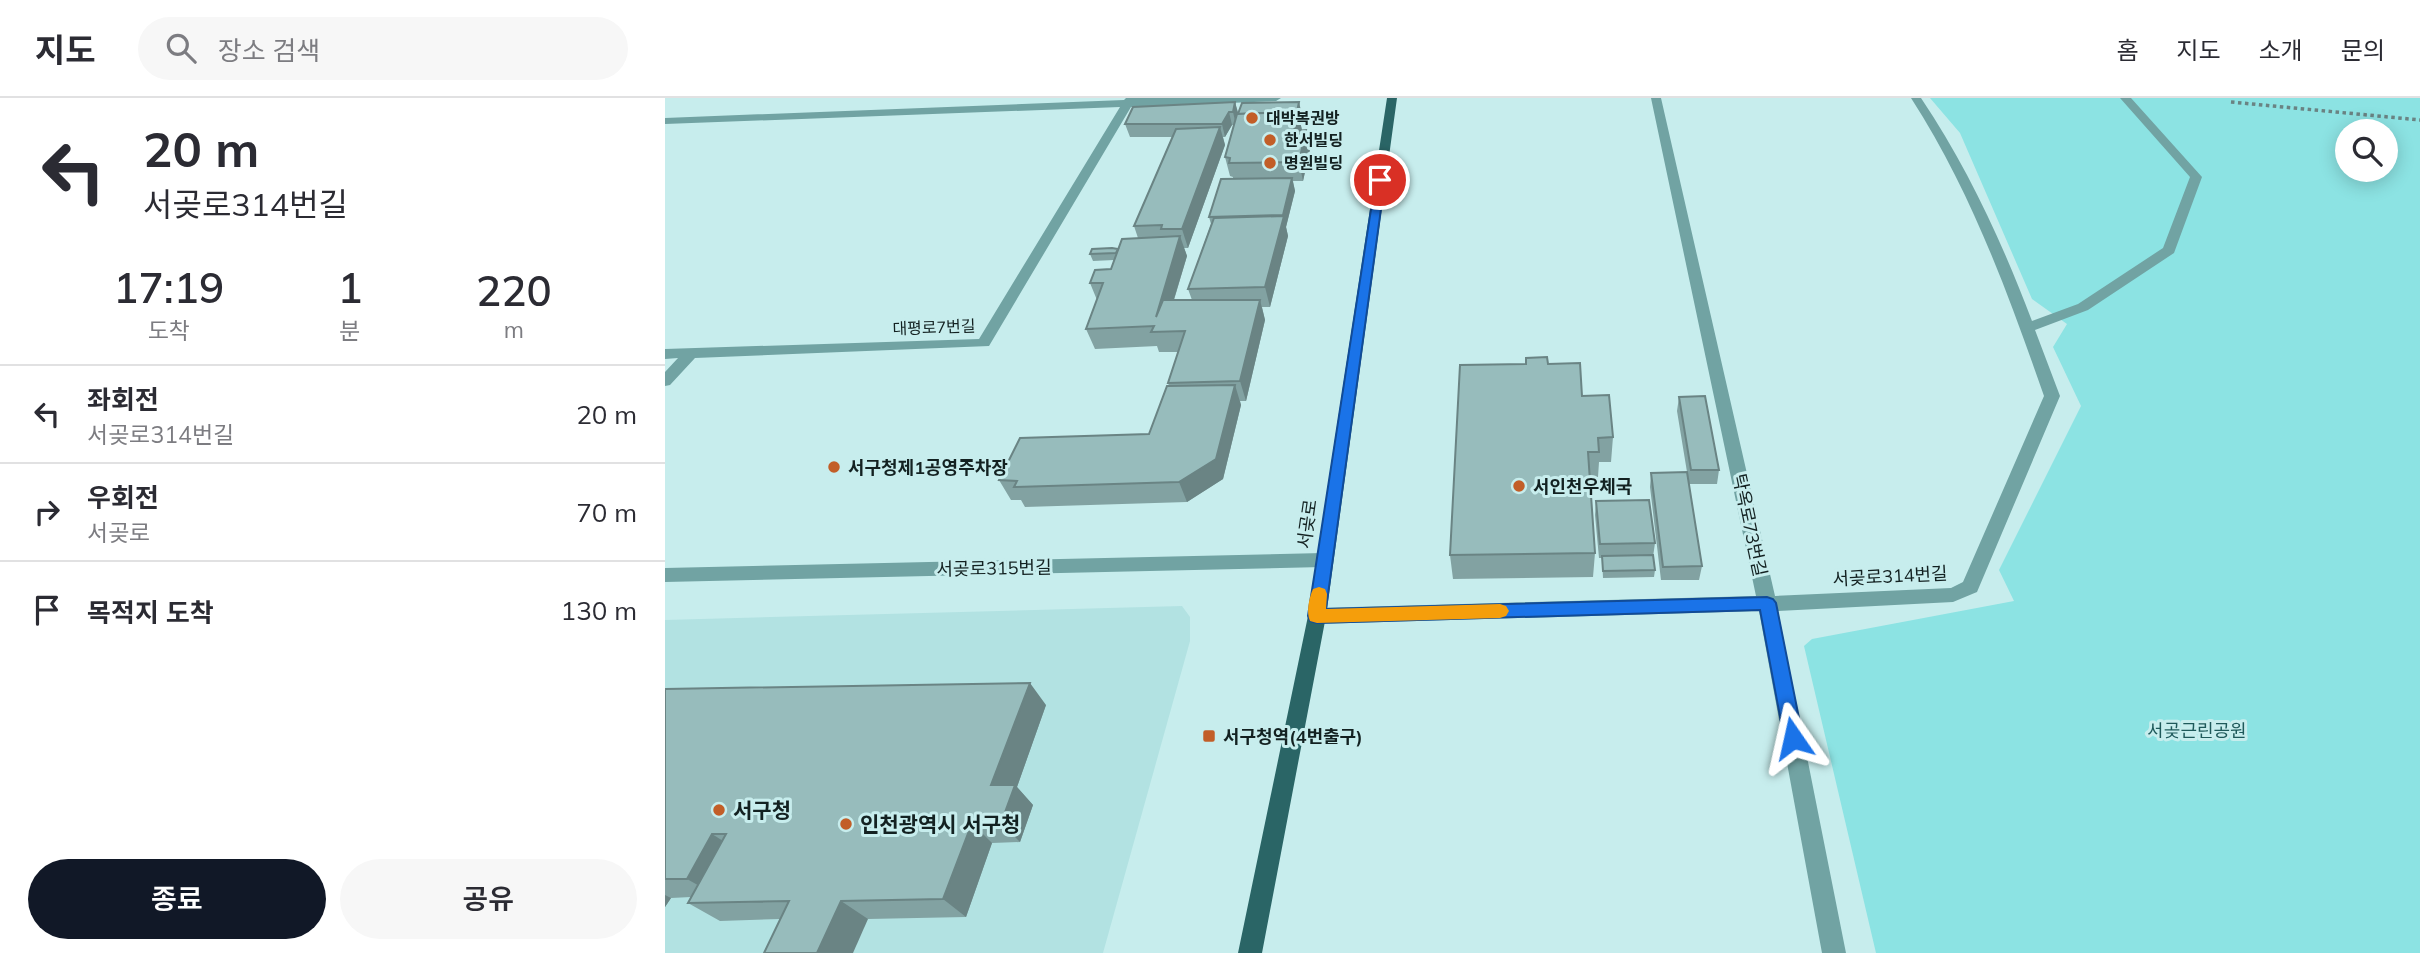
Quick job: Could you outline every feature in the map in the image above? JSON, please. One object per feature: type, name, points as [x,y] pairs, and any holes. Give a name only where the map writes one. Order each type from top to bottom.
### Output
[{"type":"main road","name":"서곶로","points":[[1250,953],[1317,616],[1392,98]]},
{"type":"street","points":[[935,111],[946,98]]},
{"type":"street","points":[[665,121],[1130,101],[1276,98]]},
{"type":"street","name":"탁옥로73번길","points":[[1656,98],[1767,603],[1834,953]]},
{"type":"street","name":"서곶로314번길","points":[[1317,616],[1953,596],[1971,587],[2052,396],[1970,189],[1942,134],[1916,98]]},
{"type":"street","points":[[2026,328],[2083,307],[2169,250],[2196,177],[2125,98]]},
{"type":"street","name":"대평로7번길","points":[[691,353],[984,344],[1130,101]]},
{"type":"street","points":[[665,354],[691,353]]},
{"type":"street","points":[[665,382],[691,353]]},
{"type":"street","name":"서곶로315번길","points":[[665,575],[1323,560]]},
{"type":"path","points":[[2231,102],[2420,120]]},
{"type":"shaded area","name":"서구청","points":[[1182,606],[1190,617],[1190,641],[1103,953],[665,953],[665,620]]},
{"type":"green space","name":"서곶근린공원","points":[[1930,98],[2420,98],[2420,953],[1876,953],[1804,646],[1812,639],[2014,601],[1999,570],[2081,406],[2053,347],[2067,324],[2032,299],[1960,133]]},
{"type":"building","points":[[1235,102],[1233,112],[1229,112],[1222,124],[1125,124],[1133,107]]},
{"type":"building","points":[[1299,102],[1297,112],[1238,114],[1242,103]]},
{"type":"building","points":[[1298,112],[1294,131],[1306,130],[1299,162],[1229,163],[1230,158],[1225,157],[1237,114]]},
{"type":"building","points":[[1220,127],[1182,229],[1161,229],[1162,225],[1134,226],[1176,129]]},
{"type":"building","points":[[1292,178],[1283,215],[1209,217],[1221,179]]},
{"type":"building","points":[[1284,216],[1265,287],[1188,289],[1214,218]]},
{"type":"building","points":[[1180,236],[1156,317],[1163,300],[1260,300],[1240,381],[1168,383],[1185,331],[1151,332],[1154,326],[1086,329],[1103,283],[1090,283],[1095,270],[1111,269],[1122,239]]},
{"type":"building","points":[[1092,249],[1118,249],[1116,253],[1090,254]]},
{"type":"building","points":[[1547,357],[1548,364],[1580,363],[1582,396],[1609,395],[1613,437],[1598,438],[1599,452],[1588,452],[1595,553],[1450,555],[1460,365],[1526,364],[1526,358]]},
{"type":"building","points":[[1235,385],[1216,459],[1179,482],[1014,487],[1017,481],[999,480],[1020,438],[1149,434],[1167,386]]},
{"type":"building","points":[[1705,396],[1719,470],[1691,470],[1679,397]]},
{"type":"building","points":[[1687,472],[1702,566],[1663,567],[1651,473]]},
{"type":"building","points":[[1649,500],[1655,543],[1600,544],[1596,501]]},
{"type":"building","points":[[1653,555],[1655,570],[1603,571],[1602,556]]},
{"type":"building","name":"인천광역시 서구청","points":[[1030,683],[991,785],[1015,785],[1001,823],[972,823],[943,899],[841,901],[817,953],[764,953],[789,901],[688,903],[726,834],[712,834],[687,879],[665,879],[665,689]]},
{"type":"slow traffic","points":[[1319,594],[1317,616],[1500,611]]},
{"type":"place","name":"대박복권방","points":[[1252,118]]},
{"type":"place","name":"한서빌딩","points":[[1270,140]]},
{"type":"place","name":"명원빌딩","points":[[1270,163]]},
{"type":"place","name":"서구청제1공영주차장","points":[[834,467]]},
{"type":"place","name":"서인천우체국","points":[[1519,486]]},
{"type":"place","name":"서구청역(4번출구)","points":[[1209,736]]},
{"type":"place","name":"서구청","points":[[719,810]]},
{"type":"place","name":"인천광역시 서구청","points":[[846,824]]},
{"type":"route","points":[[1380,180],[1317,616],[1767,603],[1793,738]]}]
